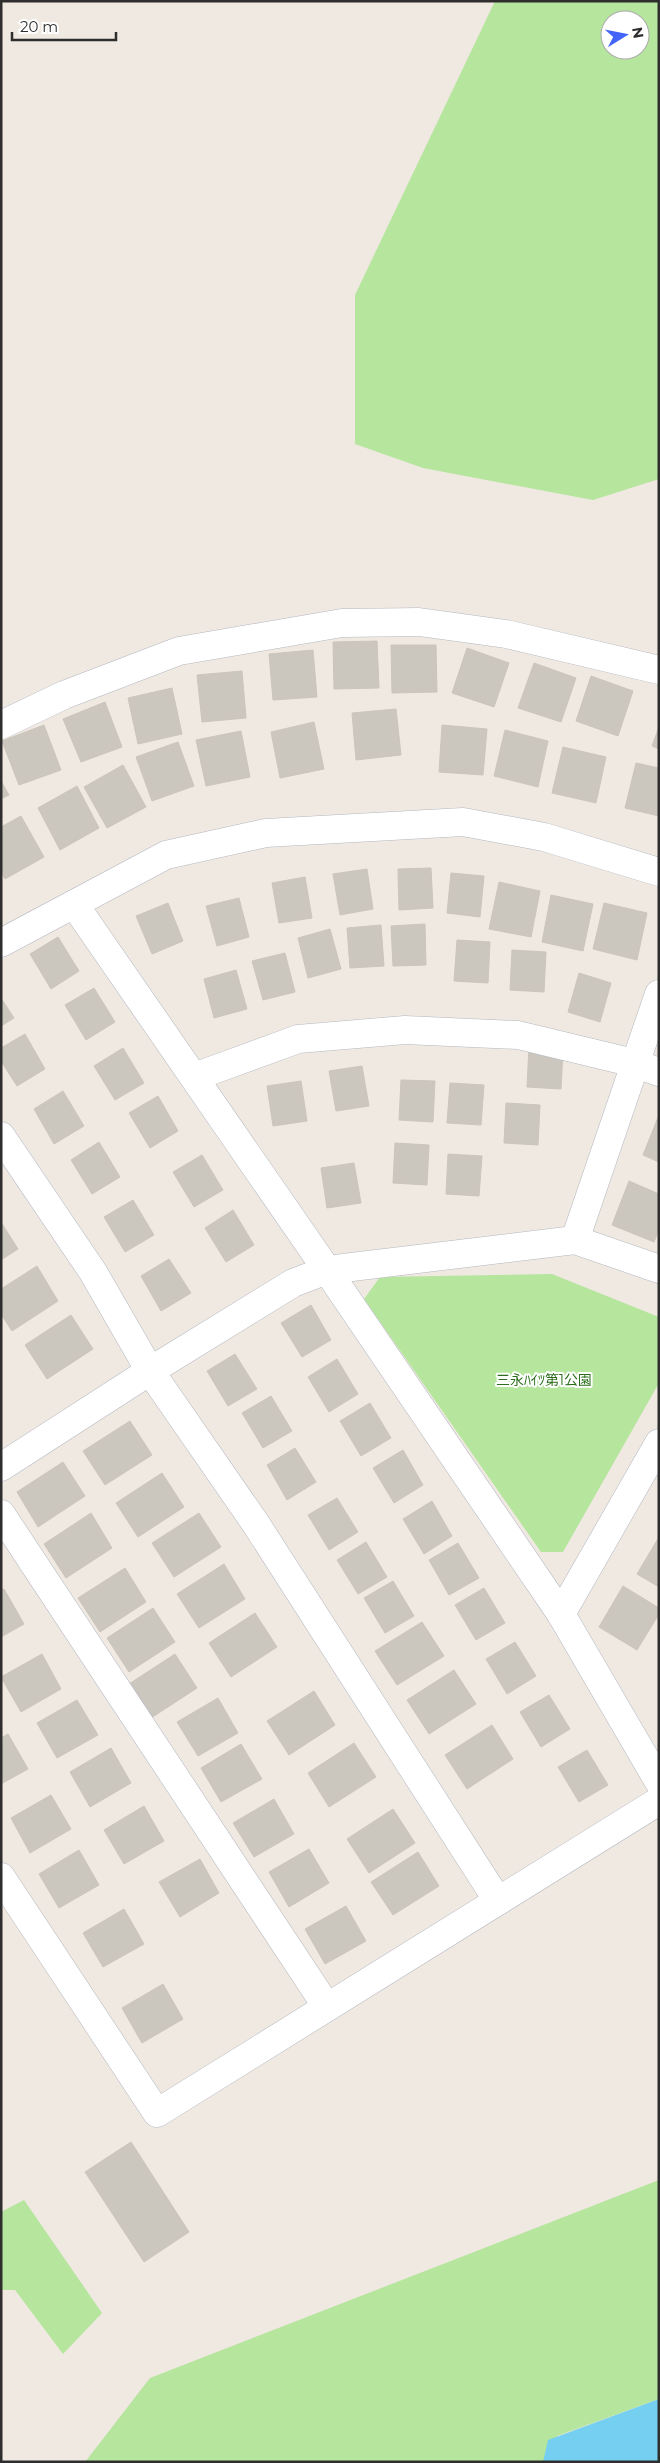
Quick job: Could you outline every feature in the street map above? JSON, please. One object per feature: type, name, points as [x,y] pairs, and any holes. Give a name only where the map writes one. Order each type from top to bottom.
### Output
[{"type":"street","points":[[1,725],[64,695],[179,651],[342,623],[419,622],[506,634],[659,670]]},
{"type":"street","points":[[1,943],[166,855],[266,833],[463,822],[544,837],[659,872]]},
{"type":"street","points":[[74,904],[327,1270],[561,1614],[659,1782]]},
{"type":"street","points":[[574,1240],[647,1067],[659,994]]},
{"type":"street","points":[[194,1077],[298,1039],[405,1030],[518,1035],[647,1067]]},
{"type":"street","points":[[1,1136],[93,1272],[150,1371],[256,1524],[498,1900]]},
{"type":"street","points":[[1,1467],[293,1282],[327,1270],[574,1240],[659,1269]]},
{"type":"street","points":[[561,1614],[659,1443]]},
{"type":"street","points":[[1,1514],[327,2007]]},
{"type":"street","points":[[1,1877],[157,2113],[659,1801]]},
{"type":"green space","points":[[495,1],[659,1],[659,479],[593,500],[423,468],[355,444],[355,295]]},
{"type":"green space","name":"三永ﾊｲﾂ第1公園","points":[[552,1274],[659,1317],[659,1383],[563,1552],[541,1552],[364,1299],[380,1277]]},
{"type":"green space","points":[[659,2180],[659,2399],[557,2436],[546,2462],[85,2462],[150,2378]]},
{"type":"green space","points":[[24,2200],[102,2313],[63,2354],[15,2290],[1,2290],[1,2212]]},
{"type":"water","points":[[659,2399],[659,2462],[543,2462],[548,2440]]},
{"type":"building","points":[[377,641],[379,688],[334,689],[333,642]]},
{"type":"building","points":[[391,645],[436,645],[437,692],[392,693]]},
{"type":"building","points":[[467,648],[509,663],[494,707],[452,693]]},
{"type":"building","points":[[313,650],[317,697],[273,700],[269,654]]},
{"type":"building","points":[[534,663],[576,678],[561,722],[518,708]]},
{"type":"building","points":[[242,671],[246,718],[202,722],[197,675]]},
{"type":"building","points":[[591,676],[633,691],[618,736],[576,721]]},
{"type":"building","points":[[172,688],[182,734],[138,744],[128,698]]},
{"type":"building","points":[[105,702],[122,747],[81,762],[63,719]]},
{"type":"building","points":[[396,709],[401,755],[356,760],[352,713]]},
{"type":"building","points":[[314,722],[324,769],[280,778],[271,732]]},
{"type":"building","points":[[44,725],[61,770],[19,785],[2,741]]},
{"type":"building","points":[[442,725],[487,729],[483,775],[439,772]]},
{"type":"building","points":[[659,727],[659,749],[652,746]]},
{"type":"building","points":[[505,730],[548,741],[538,787],[494,776]]},
{"type":"building","points":[[241,731],[250,777],[206,786],[196,740]]},
{"type":"building","points":[[178,742],[194,786],[152,801],[136,757]]},
{"type":"building","points":[[563,747],[606,757],[596,803],[552,793]]},
{"type":"building","points":[[636,763],[659,768],[659,816],[625,808]]},
{"type":"building","points":[[123,765],[146,807],[107,828],[84,787]]},
{"type":"building","points":[[1,781],[9,795],[1,799]]},
{"type":"building","points":[[77,786],[99,828],[60,850],[38,808]]},
{"type":"building","points":[[21,816],[44,857],[5,879],[1,872],[1,827]]},
{"type":"building","points":[[431,868],[433,908],[399,910],[398,869]]},
{"type":"building","points":[[367,869],[373,909],[340,915],[333,874]]},
{"type":"building","points":[[451,873],[484,876],[480,917],[447,913]]},
{"type":"building","points":[[305,877],[312,918],[279,923],[272,883]]},
{"type":"building","points":[[499,882],[540,891],[531,937],[489,929]]},
{"type":"building","points":[[551,895],[593,904],[583,951],[542,942]]},
{"type":"building","points":[[239,898],[249,937],[217,946],[206,906]]},
{"type":"building","points":[[168,903],[183,941],[152,954],[136,916]]},
{"type":"building","points":[[604,903],[647,913],[637,960],[593,949]]},
{"type":"building","points":[[425,924],[426,965],[393,966],[391,926]]},
{"type":"building","points":[[381,925],[384,966],[350,968],[347,928]]},
{"type":"building","points":[[330,929],[341,969],[308,978],[298,938]]},
{"type":"building","points":[[58,937],[79,971],[51,989],[30,954]]},
{"type":"building","points":[[457,940],[490,942],[488,983],[454,981]]},
{"type":"building","points":[[512,950],[546,952],[544,992],[510,990]]},
{"type":"building","points":[[285,953],[295,992],[263,1000],[252,961]]},
{"type":"building","points":[[236,970],[247,1009],[214,1018],[204,979]]},
{"type":"building","points":[[579,973],[611,983],[600,1022],[568,1012]]},
{"type":"building","points":[[94,988],[115,1022],[86,1040],[65,1005]]},
{"type":"building","points":[[1,998],[14,1018],[1,1026]]},
{"type":"building","points":[[25,1034],[45,1069],[17,1086],[1,1061],[1,1048]]},
{"type":"building","points":[[529,1047],[563,1049],[561,1089],[527,1087]]},
{"type":"building","points":[[123,1048],[144,1083],[115,1100],[94,1066]]},
{"type":"building","points":[[362,1066],[369,1106],[336,1111],[329,1071]]},
{"type":"building","points":[[401,1080],[435,1081],[433,1122],[399,1120]]},
{"type":"building","points":[[301,1081],[307,1121],[273,1126],[267,1086]]},
{"type":"building","points":[[450,1083],[484,1085],[481,1125],[447,1123]]},
{"type":"building","points":[[63,1091],[84,1126],[54,1144],[34,1109]]},
{"type":"building","points":[[158,1096],[178,1131],[150,1148],[129,1113]]},
{"type":"building","points":[[506,1103],[540,1105],[538,1145],[504,1143]]},
{"type":"building","points":[[659,1115],[659,1162],[643,1155]]},
{"type":"building","points":[[99,1142],[120,1177],[92,1194],[71,1160]]},
{"type":"building","points":[[395,1143],[429,1145],[427,1185],[393,1183]]},
{"type":"building","points":[[448,1154],[482,1156],[479,1196],[446,1194]]},
{"type":"building","points":[[202,1155],[223,1190],[194,1207],[173,1172]]},
{"type":"building","points":[[354,1163],[361,1203],[327,1208],[321,1168]]},
{"type":"building","points":[[629,1181],[659,1194],[659,1229],[654,1242],[612,1225]]},
{"type":"building","points":[[133,1200],[154,1235],[125,1252],[104,1217]]},
{"type":"building","points":[[233,1210],[254,1245],[226,1262],[205,1228]]},
{"type":"building","points":[[1,1222],[18,1249],[1,1260]]},
{"type":"building","points":[[169,1259],[191,1293],[161,1311],[141,1276]]},
{"type":"building","points":[[37,1266],[58,1301],[12,1331],[1,1314],[1,1289]]},
{"type":"building","points":[[311,1305],[331,1340],[302,1357],[281,1323]]},
{"type":"building","points":[[71,1315],[93,1349],[47,1379],[25,1345]]},
{"type":"building","points":[[235,1354],[257,1389],[228,1406],[207,1371]]},
{"type":"building","points":[[337,1359],[358,1394],[329,1412],[308,1377]]},
{"type":"building","points":[[271,1396],[292,1431],[263,1448],[242,1413]]},
{"type":"building","points":[[370,1403],[391,1438],[361,1456],[340,1421]]},
{"type":"building","points":[[130,1421],[152,1455],[105,1485],[83,1451]]},
{"type":"building","points":[[295,1448],[316,1482],[287,1500],[267,1465]]},
{"type":"building","points":[[403,1450],[423,1485],[394,1503],[373,1468]]},
{"type":"building","points":[[63,1462],[85,1496],[38,1527],[17,1492]]},
{"type":"building","points":[[162,1473],[184,1507],[138,1537],[116,1503]]},
{"type":"building","points":[[337,1498],[358,1532],[329,1550],[308,1515]]},
{"type":"building","points":[[432,1501],[452,1536],[424,1554],[403,1519]]},
{"type":"building","points":[[91,1513],[112,1548],[66,1578],[44,1544]]},
{"type":"building","points":[[199,1513],[221,1547],[174,1577],[152,1543]]},
{"type":"building","points":[[659,1537],[659,1587],[637,1574]]},
{"type":"building","points":[[366,1542],[387,1577],[358,1594],[337,1560]]},
{"type":"building","points":[[458,1543],[479,1578],[449,1595],[429,1560]]},
{"type":"building","points":[[224,1564],[245,1599],[199,1628],[177,1594]]},
{"type":"building","points":[[125,1568],[146,1602],[100,1632],[78,1598]]},
{"type":"building","points":[[393,1581],[414,1616],[385,1633],[364,1598]]},
{"type":"building","points":[[623,1586],[659,1608],[659,1614],[637,1650],[599,1627]]},
{"type":"building","points":[[484,1588],[505,1623],[476,1640],[455,1605]]},
{"type":"building","points":[[4,1589],[24,1624],[1,1637],[1,1590]]},
{"type":"building","points":[[153,1608],[175,1642],[129,1672],[107,1638]]},
{"type":"building","points":[[255,1613],[277,1647],[231,1677],[209,1643]]},
{"type":"building","points":[[422,1622],[444,1656],[397,1685],[375,1651]]},
{"type":"building","points":[[515,1642],[536,1676],[507,1694],[486,1659]]},
{"type":"building","points":[[42,1654],[61,1689],[21,1712],[1,1677]]},
{"type":"building","points":[[175,1654],[197,1688],[151,1718],[129,1684]]},
{"type":"building","points":[[454,1670],[476,1704],[429,1734],[407,1700]]},
{"type":"building","points":[[314,1691],[335,1725],[289,1755],[267,1721]]},
{"type":"building","points":[[549,1695],[570,1729],[541,1747],[520,1712]]},
{"type":"building","points":[[218,1698],[238,1733],[198,1756],[177,1722]]},
{"type":"building","points":[[77,1700],[98,1735],[57,1758],[37,1723]]},
{"type":"building","points":[[492,1725],[513,1759],[467,1789],[445,1755]]},
{"type":"building","points":[[8,1734],[28,1769],[1,1784],[1,1738]]},
{"type":"building","points":[[354,1743],[376,1777],[329,1807],[308,1773]]},
{"type":"building","points":[[241,1744],[262,1779],[221,1802],[201,1768]]},
{"type":"building","points":[[111,1748],[131,1783],[90,1807],[70,1772]]},
{"type":"building","points":[[587,1750],[608,1785],[579,1802],[558,1767]]},
{"type":"building","points":[[51,1795],[71,1829],[30,1853],[11,1818]]},
{"type":"building","points":[[274,1799],[294,1834],[254,1857],[233,1823]]},
{"type":"building","points":[[144,1806],[164,1841],[124,1864],[104,1830]]},
{"type":"building","points":[[393,1809],[415,1843],[369,1873],[347,1839]]},
{"type":"building","points":[[309,1849],[329,1883],[289,1907],[269,1872]]},
{"type":"building","points":[[79,1850],[99,1885],[59,1908],[39,1874]]},
{"type":"building","points":[[418,1852],[439,1886],[393,1915],[371,1882]]},
{"type":"building","points":[[200,1859],[219,1893],[180,1917],[159,1882]]},
{"type":"building","points":[[346,1906],[366,1941],[325,1964],[305,1929]]},
{"type":"building","points":[[124,1909],[144,1944],[103,1967],[83,1933]]},
{"type":"building","points":[[163,1984],[183,2019],[142,2043],[122,2008]]},
{"type":"building","points":[[131,2142],[189,2232],[144,2262],[85,2172]]}]
